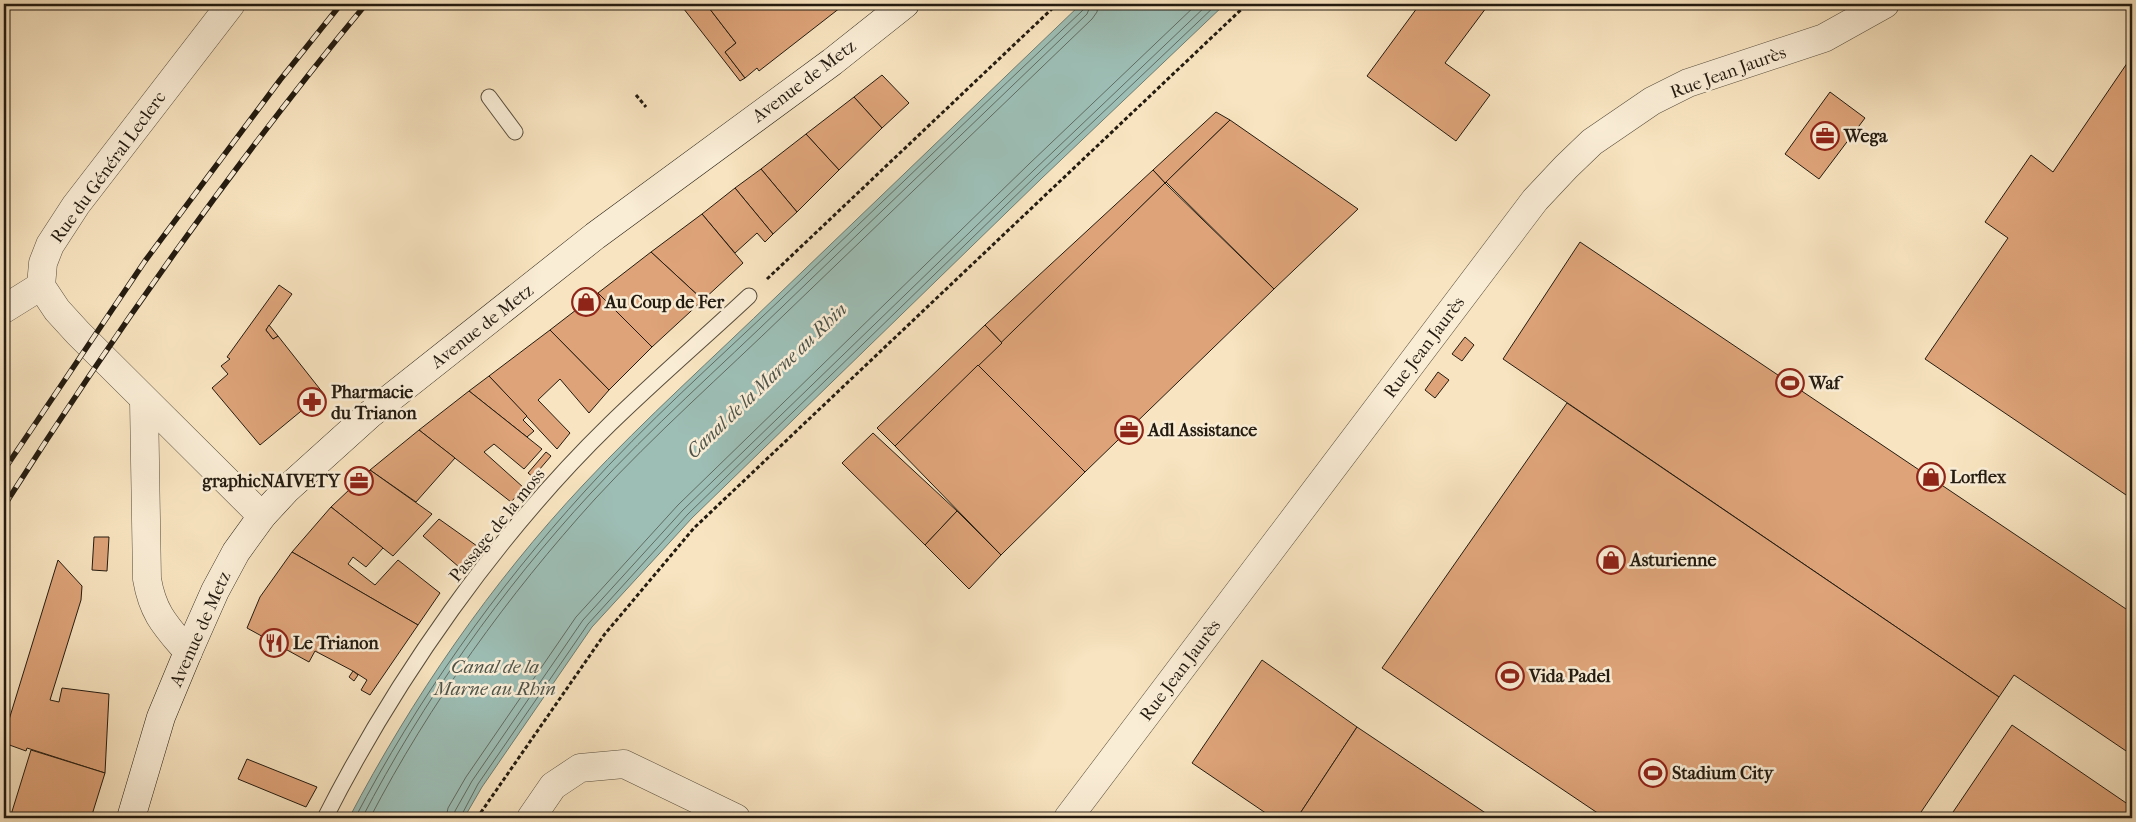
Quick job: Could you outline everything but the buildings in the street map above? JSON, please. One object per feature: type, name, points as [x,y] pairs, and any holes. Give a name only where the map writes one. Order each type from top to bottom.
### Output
[{"type":"street","name":"Rue du Général Leclerc","points":[[41,286],[43,263],[50,245],[60,229],[231,4]]},
{"type":"street","name":"Avenue de Metz","points":[[131,818],[161,717],[215,591],[236,552],[262,516],[287,489],[369,415],[596,236],[832,62],[905,4]]},
{"type":"street","name":"Rue Jean Jaurès","points":[[1068,818],[1535,200],[1566,166],[1592,142],[1626,118],[1652,101],[1688,82],[1824,38],[1884,4]]},
{"type":"street","points":[[4,309],[41,286],[57,310],[144,401],[262,516]]},
{"type":"street","points":[[144,401],[146,579],[150,600],[162,622],[188,652]]},
{"type":"street","points":[[531,818],[553,786],[580,768],[624,764],[736,818]]},
{"type":"lane","points":[[489,97],[515,132]]},
{"type":"lane","name":"Passage de la moss","points":[[325,818],[340,788],[399,688],[467,589],[535,504],[609,424],[749,296]]},
{"type":"path","points":[[749,296],[1057,4]]},
{"type":"path","points":[[478,818],[604,635],[694,528],[1247,4]]},
{"type":"path","points":[[636,96],[646,106]]},
{"type":"water","name":"Canal de la Marne au Rhin","points":[[1081,4],[1225,4],[1042,178],[692,518],[592,627],[482,787],[464,818],[349,818],[399,729],[455,643],[517,561],[584,484],[655,412]]},
{"type":"railway","points":[[4,470],[145,261],[280,80],[341,4]]},
{"type":"railway","points":[[4,506],[89,377],[177,249],[269,125],[366,4]]},
{"type":"place","name":"Wega","points":[[1825,136]]},
{"type":"place","name":"Au Coup de Fer","points":[[586,302]]},
{"type":"place","name":"Waf","points":[[1790,383]]},
{"type":"place","name":"Pharmacie du Trianon","points":[[312,402]]},
{"type":"place","name":"Adl Assistance","points":[[1129,430]]},
{"type":"place","name":"Lorflex","points":[[1931,477]]},
{"type":"place","name":"graphicNAIVETY","points":[[359,481]]},
{"type":"place","name":"Asturienne","points":[[1611,560]]},
{"type":"place","name":"Le Trianon","points":[[274,643]]},
{"type":"place","name":"Vida Padel","points":[[1510,676]]},
{"type":"place","name":"Stadium City","points":[[1653,773]]}]
